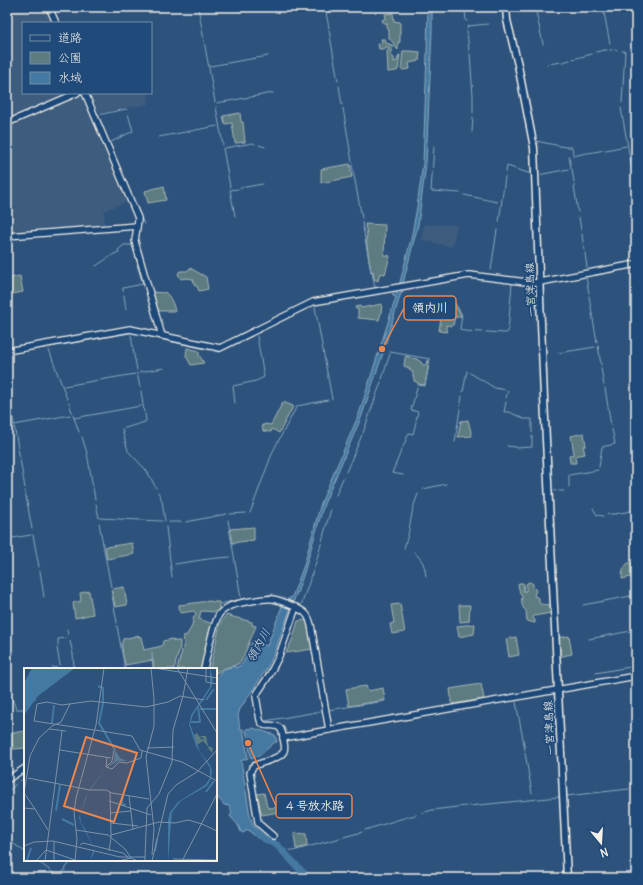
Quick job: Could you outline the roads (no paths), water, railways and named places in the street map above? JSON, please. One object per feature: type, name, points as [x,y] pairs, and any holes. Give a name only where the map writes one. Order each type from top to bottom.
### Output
[{"type":"main road","name":"一宮津島線","points":[[506,7],[507,20],[518,65],[534,148],[552,576],[567,878]]},
{"type":"street","points":[[49,7],[56,22]]},
{"type":"street","points":[[7,122],[75,94]]},
{"type":"street","points":[[85,94],[137,215],[136,245],[162,336]]},
{"type":"street","points":[[7,236],[137,226]]},
{"type":"street","points":[[7,351],[130,330],[220,348],[309,303],[469,275],[535,283],[636,264]]},
{"type":"street","points":[[204,668],[213,630],[218,617],[224,610],[232,605],[273,599],[301,609],[309,618],[329,730]]},
{"type":"street","points":[[273,836],[258,822],[250,773],[254,766],[282,755],[285,750],[282,731],[278,726],[268,726],[260,720],[256,696],[279,656],[294,607]]},
{"type":"street","points":[[283,738],[636,676]]},
{"type":"street","points":[[7,780],[24,769]]},
{"type":"water","points":[[428,7],[432,7],[426,164],[418,225],[401,291],[403,293],[401,293],[384,349],[386,350],[384,350],[361,418],[324,504],[298,590],[299,591],[298,593],[297,592],[292,604],[274,654],[267,668],[240,709],[238,715],[240,729],[243,729],[248,758],[241,761],[250,816],[253,825],[266,838],[264,841],[256,837],[248,830],[243,833],[241,832],[238,825],[230,816],[232,813],[229,806],[224,805],[217,796],[217,676],[224,669],[235,666],[235,668],[241,665],[252,643],[258,646],[259,643],[267,646],[284,601],[292,597],[304,565],[321,503],[359,414],[396,297],[393,296],[393,293],[397,294],[411,239],[423,163]]},
{"type":"water","points":[[253,728],[275,735],[277,742],[275,742],[259,756],[251,758],[246,729]]},
{"type":"waterway","points":[[198,7],[215,102]]},
{"type":"waterway","points":[[325,7],[329,28]]},
{"type":"waterway","points":[[439,9],[461,7]]},
{"type":"waterway","points":[[535,7],[543,44]]},
{"type":"waterway","points":[[603,7],[610,44]]},
{"type":"waterway","points":[[465,11],[467,21]]},
{"type":"waterway","points":[[467,28],[468,26],[488,24]]},
{"type":"waterway","points":[[329,30],[338,81]]},
{"type":"waterway","points":[[467,31],[469,51]]},
{"type":"waterway","points":[[596,52],[607,50]]},
{"type":"waterway","points":[[622,51],[625,51],[622,103]]},
{"type":"waterway","points":[[470,54],[473,113]]},
{"type":"waterway","points":[[573,59],[592,54]]},
{"type":"waterway","points":[[210,66],[268,56]]},
{"type":"waterway","points":[[547,64],[570,60]]},
{"type":"waterway","points":[[339,86],[342,105]]},
{"type":"waterway","points":[[217,103],[273,93]]},
{"type":"waterway","points":[[88,94],[92,102]]},
{"type":"waterway","points":[[216,107],[223,145]]},
{"type":"waterway","points":[[343,108],[352,162]]},
{"type":"waterway","points":[[621,108],[636,192]]},
{"type":"waterway","points":[[96,111],[98,115],[127,110]]},
{"type":"waterway","points":[[115,157],[109,143],[133,131],[128,114]]},
{"type":"waterway","points":[[472,132],[473,117]]},
{"type":"waterway","points":[[159,137],[217,126]]},
{"type":"waterway","points":[[536,141],[572,147],[573,154]]},
{"type":"waterway","points":[[225,148],[253,143],[255,144]]},
{"type":"waterway","points":[[259,145],[265,147]]},
{"type":"waterway","points":[[434,146],[431,191],[460,193]]},
{"type":"waterway","points":[[606,150],[626,146]]},
{"type":"waterway","points":[[223,148],[230,187]]},
{"type":"waterway","points":[[588,153],[605,150]]},
{"type":"waterway","points":[[573,156],[587,153]]},
{"type":"waterway","points":[[569,156],[571,168]]},
{"type":"waterway","points":[[118,164],[144,224]]},
{"type":"waterway","points":[[352,165],[362,218]]},
{"type":"waterway","points":[[506,172],[507,166],[531,174]]},
{"type":"waterway","points":[[538,175],[569,169]]},
{"type":"waterway","points":[[572,169],[574,182]]},
{"type":"waterway","points":[[499,222],[505,177]]},
{"type":"waterway","points":[[240,188],[263,184]]},
{"type":"waterway","points":[[574,185],[578,212]]},
{"type":"waterway","points":[[235,216],[230,190],[238,189]]},
{"type":"waterway","points":[[464,195],[497,202]]},
{"type":"waterway","points":[[579,217],[581,230]]},
{"type":"waterway","points":[[362,222],[375,288]]},
{"type":"waterway","points":[[491,270],[497,230]]},
{"type":"waterway","points":[[582,234],[584,250]]},
{"type":"waterway","points":[[96,266],[119,252],[118,250],[124,245],[132,245],[137,262]]},
{"type":"waterway","points":[[585,253],[587,268]]},
{"type":"waterway","points":[[123,291],[123,288],[143,284],[137,265]]},
{"type":"waterway","points":[[622,270],[636,268]]},
{"type":"waterway","points":[[609,273],[617,271]]},
{"type":"waterway","points":[[592,276],[603,274]]},
{"type":"waterway","points":[[586,277],[589,293]]},
{"type":"waterway","points":[[486,332],[508,332],[512,283]]},
{"type":"waterway","points":[[315,305],[379,294]]},
{"type":"waterway","points":[[124,295],[126,310]]},
{"type":"waterway","points":[[589,296],[597,342]]},
{"type":"waterway","points":[[443,301],[455,303],[462,315],[460,329],[464,331],[482,332]]},
{"type":"waterway","points":[[315,307],[332,399]]},
{"type":"waterway","points":[[255,334],[308,308]]},
{"type":"waterway","points":[[50,347],[130,333]]},
{"type":"waterway","points":[[134,333],[160,339]]},
{"type":"waterway","points":[[131,335],[132,341]]},
{"type":"waterway","points":[[214,351],[220,352],[252,336]]},
{"type":"waterway","points":[[235,403],[233,386],[256,381],[264,377],[257,336]]},
{"type":"waterway","points":[[163,340],[210,350]]},
{"type":"waterway","points":[[132,342],[133,347]]},
{"type":"waterway","points":[[598,345],[601,365]]},
{"type":"waterway","points":[[558,353],[595,347]]},
{"type":"waterway","points":[[7,354],[44,348]]},
{"type":"waterway","points":[[133,349],[134,354]]},
{"type":"waterway","points":[[49,350],[67,399]]},
{"type":"waterway","points":[[390,352],[430,359],[425,386],[418,385]]},
{"type":"waterway","points":[[382,379],[390,354]]},
{"type":"waterway","points":[[134,355],[137,370]]},
{"type":"waterway","points":[[140,372],[164,368]]},
{"type":"waterway","points":[[601,368],[604,385]]},
{"type":"waterway","points":[[463,392],[467,371]]},
{"type":"waterway","points":[[137,373],[140,387]]},
{"type":"waterway","points":[[470,373],[495,388],[506,390]]},
{"type":"waterway","points":[[64,386],[135,374]]},
{"type":"waterway","points":[[363,433],[381,382]]},
{"type":"waterway","points":[[7,384],[25,488]]},
{"type":"waterway","points":[[416,420],[418,412],[411,410],[417,388]]},
{"type":"waterway","points":[[605,388],[611,426]]},
{"type":"waterway","points":[[141,391],[144,412]]},
{"type":"waterway","points":[[506,398],[508,391]]},
{"type":"waterway","points":[[455,442],[462,396]]},
{"type":"waterway","points":[[250,513],[273,451],[297,406],[328,400]]},
{"type":"waterway","points":[[506,402],[504,412],[510,412],[523,419],[532,419],[532,433]]},
{"type":"waterway","points":[[69,403],[79,432]]},
{"type":"waterway","points":[[74,418],[141,406]]},
{"type":"waterway","points":[[145,414],[145,422],[122,429],[128,451],[147,471],[156,488]]},
{"type":"waterway","points":[[14,425],[70,415]]},
{"type":"waterway","points":[[403,447],[409,433],[413,434],[416,422]]},
{"type":"waterway","points":[[599,467],[602,447],[615,444],[612,429]]},
{"type":"waterway","points":[[346,472],[362,435]]},
{"type":"waterway","points":[[507,446],[516,448],[532,447],[532,436]]},
{"type":"waterway","points":[[82,437],[87,453],[95,499]]},
{"type":"waterway","points":[[402,449],[392,473],[403,475]]},
{"type":"waterway","points":[[569,487],[569,475],[598,470]]},
{"type":"waterway","points":[[336,495],[343,478]]},
{"type":"waterway","points":[[423,489],[446,484]]},
{"type":"waterway","points":[[551,490],[556,491]]},
{"type":"waterway","points":[[25,491],[32,529]]},
{"type":"waterway","points":[[559,491],[564,491]]},
{"type":"waterway","points":[[158,492],[162,501],[165,521]]},
{"type":"waterway","points":[[404,548],[413,508],[418,494]]},
{"type":"waterway","points":[[96,504],[99,518],[162,521]]},
{"type":"waterway","points":[[593,508],[597,515],[603,516]]},
{"type":"waterway","points":[[301,606],[316,562],[331,509]]},
{"type":"waterway","points":[[607,514],[636,510]]},
{"type":"waterway","points":[[230,514],[246,513]]},
{"type":"waterway","points":[[186,522],[227,514]]},
{"type":"waterway","points":[[228,520],[241,598]]},
{"type":"waterway","points":[[169,522],[181,522]]},
{"type":"waterway","points":[[99,523],[111,587]]},
{"type":"waterway","points":[[166,527],[172,577]]},
{"type":"waterway","points":[[7,539],[31,535]]},
{"type":"waterway","points":[[33,535],[39,567]]},
{"type":"waterway","points":[[414,552],[423,562],[426,576]]},
{"type":"waterway","points":[[175,564],[230,557]]},
{"type":"waterway","points":[[40,571],[44,597]]},
{"type":"waterway","points":[[111,590],[117,623]]},
{"type":"waterway","points":[[242,600],[273,594]]},
{"type":"waterway","points":[[583,605],[636,595]]},
{"type":"waterway","points":[[220,604],[237,600]]},
{"type":"waterway","points":[[296,617],[298,612]]},
{"type":"waterway","points":[[284,649],[294,622]]},
{"type":"waterway","points":[[117,626],[125,668]]},
{"type":"waterway","points":[[67,629],[68,635]]},
{"type":"waterway","points":[[589,639],[636,630]]},
{"type":"waterway","points":[[58,645],[58,639],[66,638]]},
{"type":"waterway","points":[[70,641],[74,667]]},
{"type":"waterway","points":[[57,648],[60,665]]},
{"type":"waterway","points":[[152,652],[153,668]]},
{"type":"waterway","points":[[595,673],[636,666]]},
{"type":"waterway","points":[[52,667],[58,668]]},
{"type":"waterway","points":[[7,690],[10,693],[16,709],[24,709]]},
{"type":"waterway","points":[[328,710],[385,701]]},
{"type":"waterway","points":[[516,702],[525,750]]},
{"type":"waterway","points":[[265,721],[323,711]]},
{"type":"waterway","points":[[525,753],[532,793]]},
{"type":"waterway","points":[[20,781],[24,779]]},
{"type":"waterway","points":[[7,793],[16,784]]},
{"type":"waterway","points":[[566,796],[629,789]]},
{"type":"waterway","points":[[469,806],[559,797]]},
{"type":"waterway","points":[[422,813],[432,810],[466,806]]},
{"type":"waterway","points":[[365,830],[416,815]]},
{"type":"waterway","points":[[290,850],[293,851],[362,832]]},
{"type":"waterway","name":"領内川","points":[[257,833],[277,845],[308,878]]},
{"type":"waterway","points":[[7,839],[24,851]]},
{"type":"waterway","points":[[37,861],[56,875]]},
{"type":"waterway","points":[[63,872],[71,861]]},
{"type":"place","name":"領内川","points":[[382,349]]},
{"type":"place","name":"４号放水路","points":[[248,743]]}]
